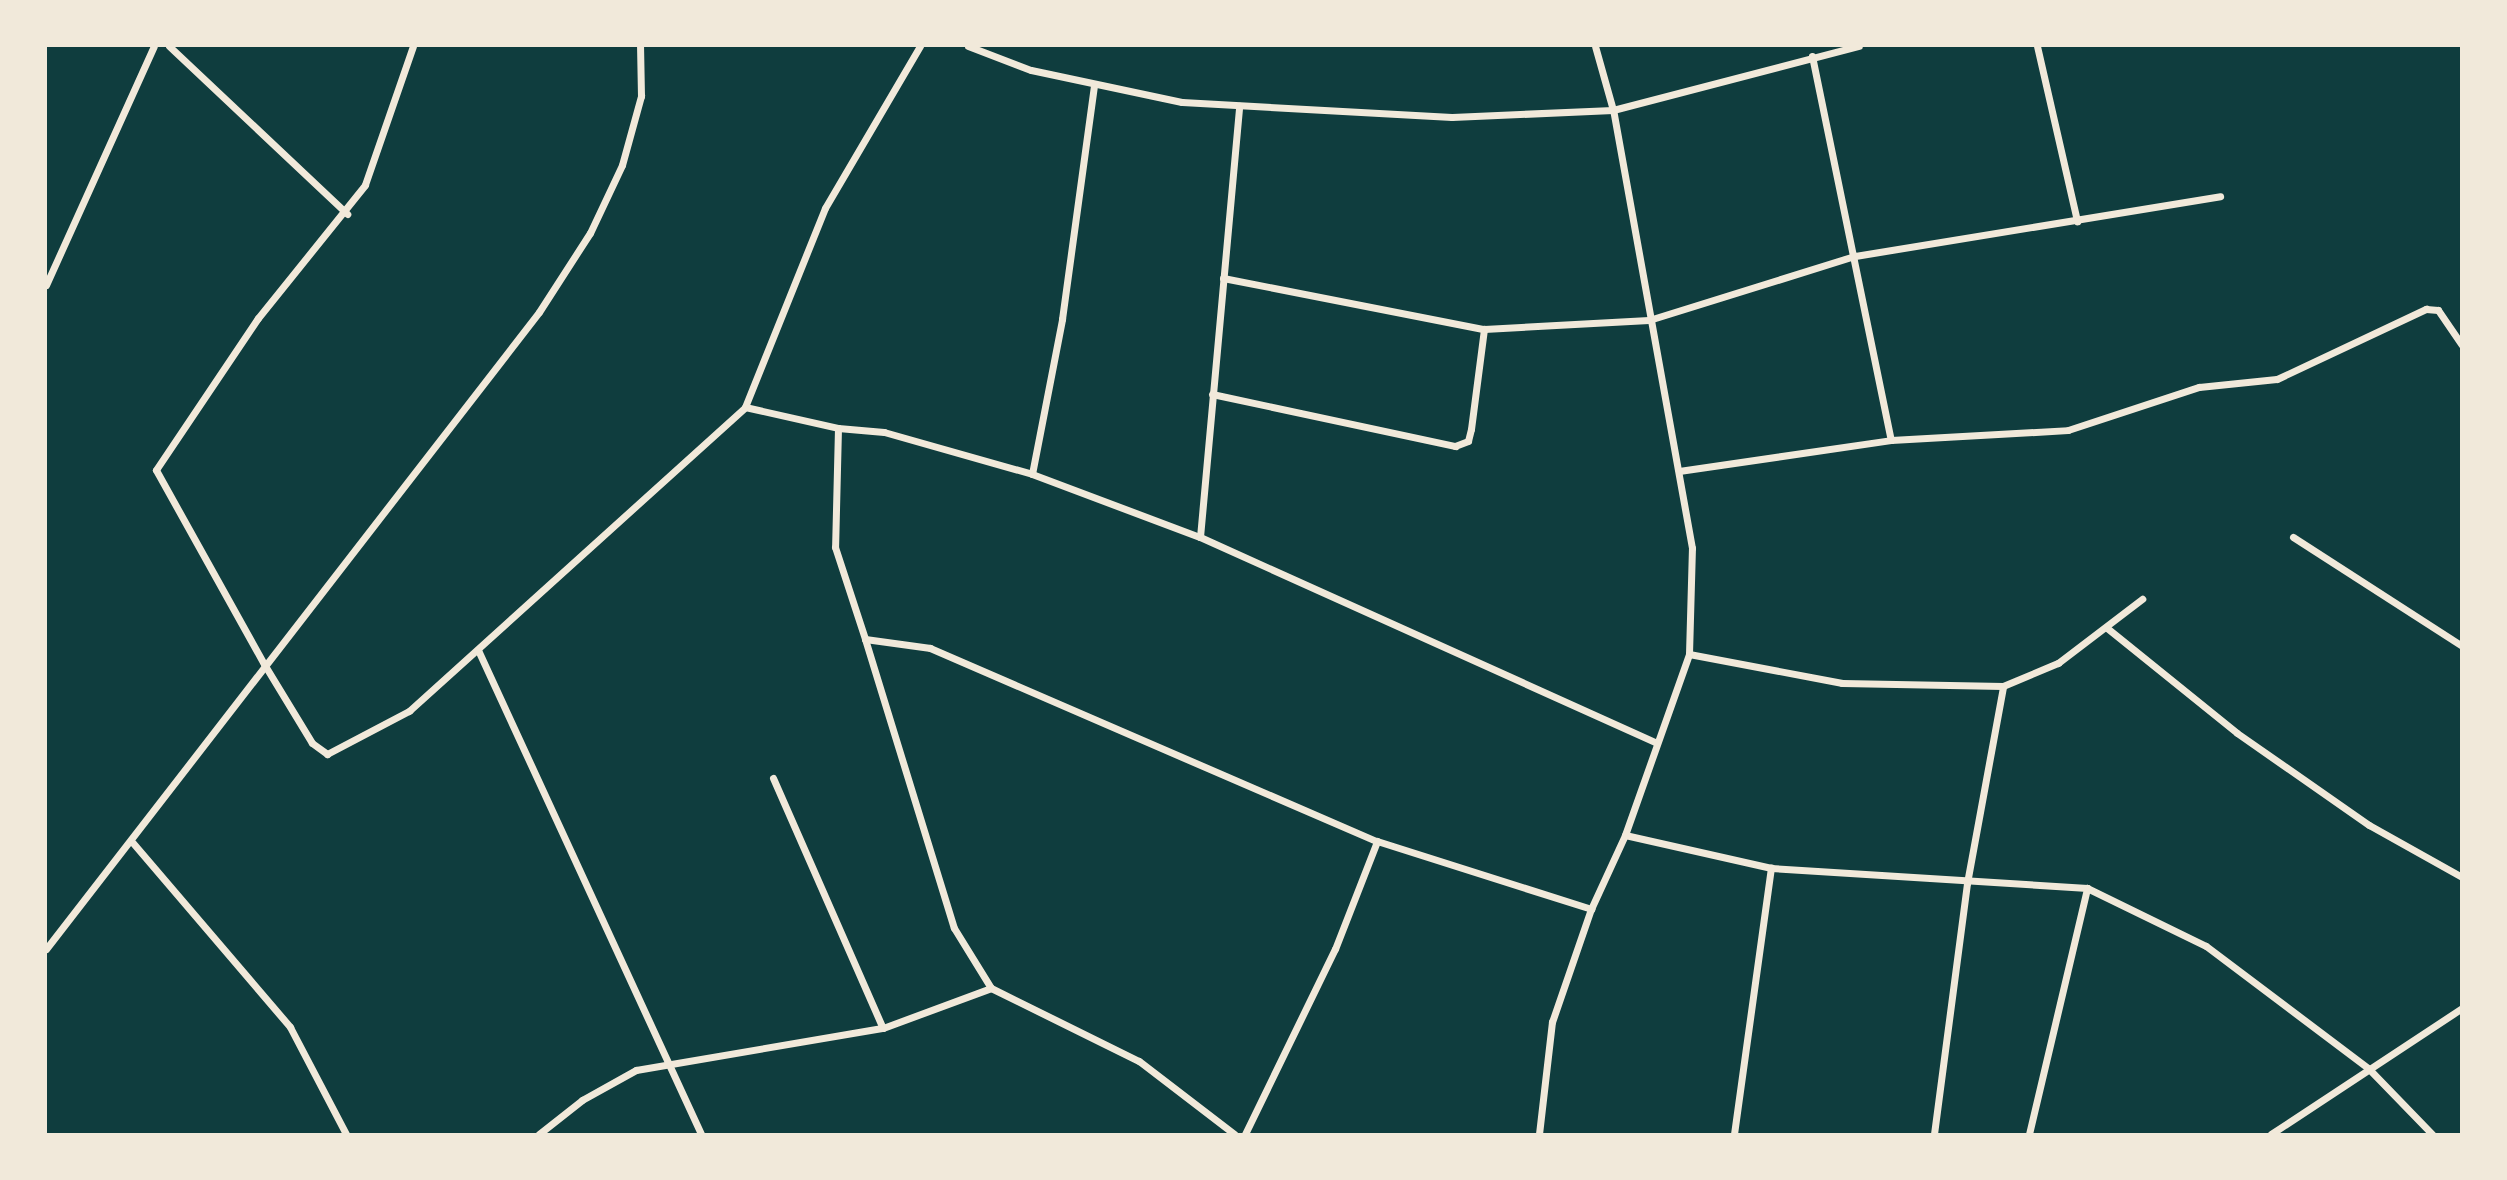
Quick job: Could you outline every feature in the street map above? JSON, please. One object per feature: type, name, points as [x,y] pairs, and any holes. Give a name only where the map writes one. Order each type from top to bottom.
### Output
[{"type":"street","points":[[46,285],[155,46]]},
{"type":"street","points":[[169,46],[347,214]]},
{"type":"street","points":[[413,46],[377,159],[347,214],[258,318],[156,470],[264,664],[312,743],[327,754],[409,711],[745,407],[825,208],[920,46]]},
{"type":"street","points":[[46,948],[133,843],[264,664],[458,423],[590,233],[636,123],[640,46]]},
{"type":"street","points":[[968,46],[1094,86],[1240,106],[1452,117],[1614,110],[1859,46]]},
{"type":"street","points":[[1539,1135],[1552,1022],[1591,909],[1625,835],[1689,654],[1692,548],[1649,320],[1614,110],[1595,46]]},
{"type":"street","points":[[2037,46],[2077,221]]},
{"type":"street","points":[[1812,57],[1891,440]]},
{"type":"street","points":[[1031,474],[1062,319],[1094,86]]},
{"type":"street","points":[[1200,537],[1240,106]]},
{"type":"street","points":[[1223,278],[1484,329],[1649,320],[1855,256],[2220,196]]},
{"type":"street","points":[[1679,471],[1891,440],[2068,430],[2199,387],[2277,379],[2426,309],[2438,310],[2462,345]]},
{"type":"street","points":[[1212,394],[1455,446],[1468,441],[1471,429],[1484,329]]},
{"type":"street","points":[[745,407],[838,428],[884,432],[1031,474],[1200,537],[1657,743]]},
{"type":"street","points":[[838,428],[835,547],[866,639],[954,928],[990,988],[1139,1061],[1234,1135]]},
{"type":"street","points":[[2293,537],[2462,646]]},
{"type":"street","points":[[1689,654],[1842,683],[2003,686],[2058,663],[2108,628],[2142,599]]},
{"type":"street","points":[[2108,628],[2259,748],[2369,825],[2462,877]]},
{"type":"street","points":[[866,639],[930,648],[1377,841],[1591,909]]},
{"type":"street","points":[[478,650],[701,1135]]},
{"type":"street","points":[[1934,1135],[1967,883],[2003,686]]},
{"type":"street","points":[[773,778],[883,1028]]},
{"type":"street","points":[[1625,835],[1771,868],[1967,883],[2087,888],[2188,934],[2369,1069],[2432,1135]]},
{"type":"street","points":[[1245,1135],[1335,949],[1377,841]]},
{"type":"street","points":[[133,843],[290,1027],[346,1135]]},
{"type":"street","points":[[1734,1135],[1771,868]]},
{"type":"street","points":[[2029,1135],[2087,888]]},
{"type":"street","points":[[539,1135],[612,1081],[669,1063],[883,1028],[990,988]]},
{"type":"street","points":[[2271,1135],[2462,1008]]}]
